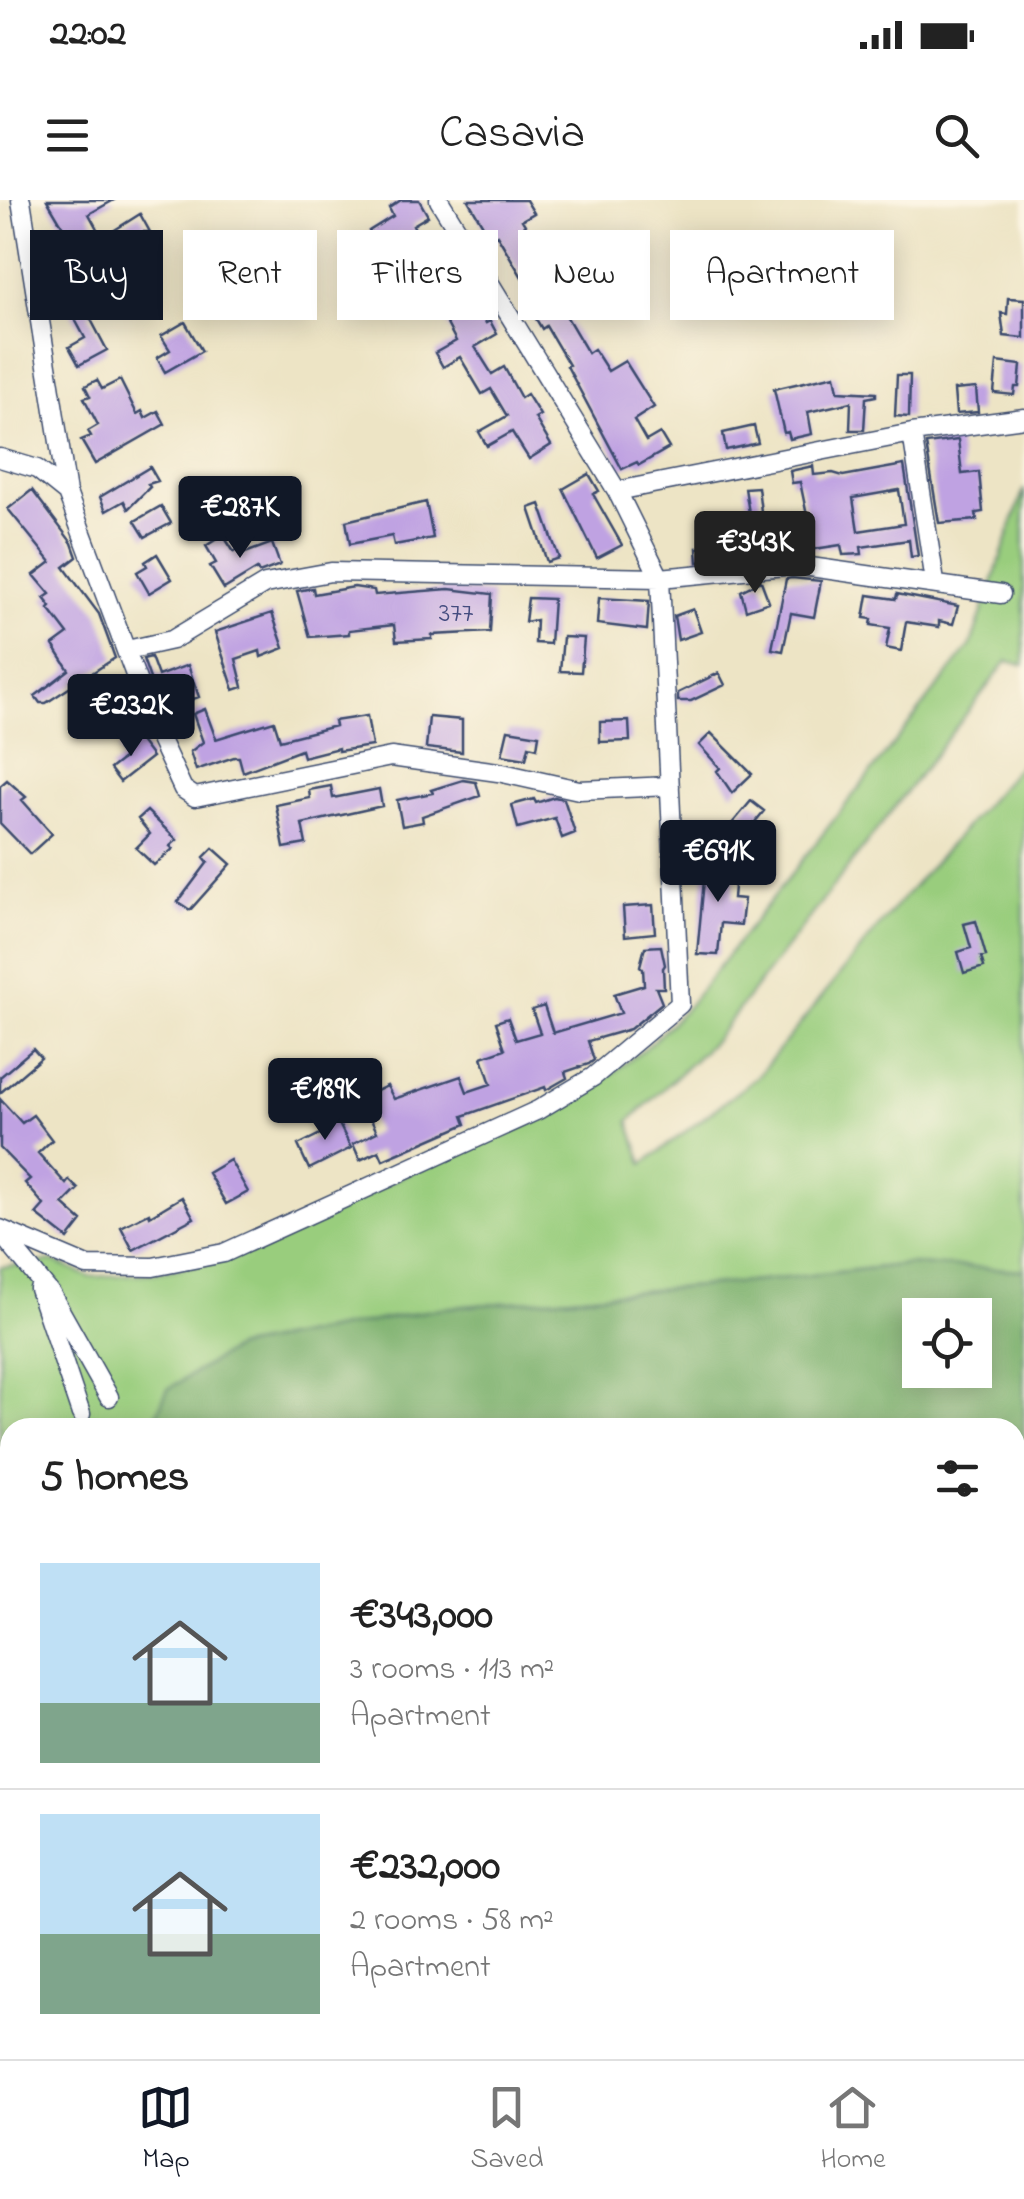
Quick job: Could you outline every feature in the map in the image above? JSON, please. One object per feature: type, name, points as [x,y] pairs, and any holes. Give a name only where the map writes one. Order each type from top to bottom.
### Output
[{"type":"street","points":[[22,200],[67,493],[156,731],[184,789],[195,797],[391,757],[498,772],[578,790],[670,786]]},
{"type":"street","points":[[0,1230],[87,1266],[153,1267],[224,1252],[538,1110],[593,1077],[680,1004],[660,578],[617,491],[439,200]]},
{"type":"street","points":[[617,491],[912,433],[1024,418]]},
{"type":"street","points":[[912,433],[934,582]]},
{"type":"street","points":[[0,458],[37,469],[67,493]]},
{"type":"street","points":[[128,650],[172,640],[265,584],[331,572],[660,578],[796,565],[1001,594]]},
{"type":"street","points":[[0,1230],[34,1269],[109,1397]]},
{"type":"street","points":[[34,1269],[81,1414]]},
{"type":"green space","points":[[1024,489],[1024,665],[1007,661],[715,1040],[629,1121],[643,1164],[757,1077],[884,920],[1024,760],[1024,1270],[909,1264],[442,1308],[235,1348],[168,1389],[155,1418],[0,1418],[0,1267],[53,1261],[90,1277],[154,1273],[221,1260],[595,1086],[648,1046],[688,1006],[971,645]]},
{"type":"green space","points":[[909,1264],[1024,1270],[1024,1418],[155,1418],[168,1389],[235,1348],[442,1308]]},
{"type":"building","points":[[47,200],[114,200],[89,214],[98,230],[65,230]]},
{"type":"building","points":[[401,200],[419,200],[428,216],[413,225],[416,230],[371,230],[393,216],[389,208]]},
{"type":"building","points":[[468,200],[526,200],[534,213],[522,220],[528,230],[518,230],[518,270],[498,230],[486,230]]},
{"type":"building","points":[[140,214],[149,230],[115,230]]},
{"type":"building","points":[[1008,298],[1024,299],[1024,338],[1004,336],[1001,313],[1007,314]]},
{"type":"building","points":[[75,320],[91,320],[107,350],[79,365],[69,347],[85,338]]},
{"type":"building","points":[[445,320],[490,321],[497,334],[475,347],[492,374],[504,367],[521,398],[527,394],[551,445],[529,459],[512,432],[487,446],[479,432],[507,416],[491,389],[482,394],[460,357],[443,367],[435,353],[456,341]]},
{"type":"building","points":[[537,320],[569,320],[588,353],[594,349],[608,371],[625,361],[654,407],[634,420],[646,441],[660,433],[669,448],[639,465],[637,462],[622,469],[569,365],[546,326],[542,329]]},
{"type":"building","points":[[185,322],[202,351],[165,372],[157,358],[170,350],[161,336]]},
{"type":"building","points":[[997,362],[1021,365],[1019,387],[1015,387],[1014,395],[994,393]]},
{"type":"building","points":[[835,375],[838,391],[876,393],[866,398],[864,430],[850,430],[851,402],[808,412],[812,434],[790,439],[788,432],[784,433],[774,389]]},
{"type":"building","points":[[897,375],[910,375],[909,417],[895,416]]},
{"type":"building","points":[[97,380],[102,389],[120,380],[137,414],[142,411],[145,418],[158,411],[165,424],[95,464],[81,440],[91,436],[88,431],[98,425],[84,398],[90,396],[85,386]]},
{"type":"building","points":[[976,388],[978,412],[956,414],[954,390]]},
{"type":"building","points":[[754,426],[758,443],[726,450],[723,433]]},
{"type":"building","points":[[958,440],[962,474],[979,472],[983,512],[976,513],[977,520],[939,523],[926,444]]},
{"type":"building","points":[[904,465],[918,556],[911,557],[909,540],[861,547],[862,554],[843,555],[841,545],[814,549],[800,482],[792,483],[790,471],[813,466],[814,475],[843,476]],"holes":[[[899,490],[904,524],[858,531],[853,498]]]},
{"type":"building","points":[[150,467],[158,481],[148,484],[150,487],[128,509],[124,501],[106,511],[100,497]]},
{"type":"building","points":[[589,474],[599,491],[593,494],[622,545],[597,558],[563,489]]},
{"type":"building","points":[[758,487],[764,536],[753,538],[745,488]]},
{"type":"building","points":[[32,490],[72,543],[77,557],[64,567],[99,614],[115,658],[46,703],[40,703],[35,696],[69,670],[53,645],[68,634],[44,598],[50,594],[34,575],[51,562],[8,509]]},
{"type":"building","points":[[426,502],[433,538],[394,545],[392,536],[350,544],[346,521]]},
{"type":"building","points":[[540,504],[559,558],[547,562],[529,508]]},
{"type":"building","points":[[161,506],[171,523],[145,537],[135,521]]},
{"type":"building","points":[[721,533],[722,546],[767,541],[768,554],[698,562],[697,548],[708,547],[706,535]]},
{"type":"building","points":[[223,535],[240,555],[272,543],[280,565],[259,573],[257,569],[224,589],[210,566],[216,563],[206,546]]},
{"type":"building","points":[[157,554],[172,579],[149,593],[137,572]]},
{"type":"building","points":[[786,579],[821,581],[814,617],[791,613],[783,651],[772,649]]},
{"type":"building","points":[[761,581],[769,602],[746,610],[741,591]]},
{"type":"building","points":[[354,587],[374,590],[375,595],[449,589],[492,594],[490,632],[396,641],[394,625],[310,637],[297,591],[313,588],[314,594]]},
{"type":"building","points":[[897,594],[958,606],[953,624],[939,621],[939,627],[906,622],[901,651],[886,648],[890,628],[871,625],[872,619],[864,618],[868,595],[896,599]]},
{"type":"building","points":[[528,598],[553,599],[550,644],[535,643],[536,620],[525,622]]},
{"type":"building","points":[[599,598],[649,601],[647,630],[597,624]]},
{"type":"building","points":[[693,609],[701,632],[678,640],[674,616]]},
{"type":"building","points":[[272,613],[284,648],[261,657],[260,651],[236,659],[243,687],[234,690],[215,632]]},
{"type":"building","points":[[563,637],[584,638],[581,672],[560,671]]},
{"type":"building","points":[[151,657],[158,676],[188,665],[199,697],[161,710],[143,659]]},
{"type":"building","points":[[719,673],[725,685],[691,701],[678,701],[678,693]]},
{"type":"building","points":[[205,709],[216,739],[274,721],[280,740],[335,726],[334,721],[367,716],[372,746],[338,748],[303,757],[301,750],[243,772],[239,757],[196,770],[190,752],[203,742],[193,714]]},
{"type":"building","points":[[429,717],[462,720],[462,752],[426,748]]},
{"type":"building","points":[[629,721],[630,741],[600,742],[600,722]]},
{"type":"building","points":[[508,730],[539,735],[537,748],[529,746],[526,759],[502,755]]},
{"type":"building","points":[[711,733],[752,774],[732,793],[717,771],[720,768],[699,745]]},
{"type":"building","points":[[136,736],[152,757],[120,782],[110,769],[124,758],[118,750]]},
{"type":"building","points":[[7,780],[26,797],[22,800],[52,834],[30,854],[0,823],[0,786]]},
{"type":"building","points":[[463,780],[476,782],[480,796],[422,816],[423,822],[402,826],[397,800],[433,793],[431,790]]},
{"type":"building","points":[[331,786],[333,798],[379,789],[382,806],[302,824],[306,844],[284,848],[276,805],[310,798],[309,790]]},
{"type":"building","points":[[554,797],[564,799],[575,833],[562,838],[555,818],[518,828],[512,805]]},
{"type":"building","points":[[751,801],[764,811],[728,855],[715,844]]},
{"type":"building","points":[[147,811],[177,840],[170,846],[173,849],[154,865],[136,848],[150,834],[138,819]]},
{"type":"building","points":[[213,848],[231,864],[190,910],[178,902],[208,862],[204,857]]},
{"type":"building","points":[[706,859],[736,862],[733,898],[744,899],[741,925],[721,923],[718,955],[697,954]]},
{"type":"building","points":[[653,905],[655,933],[625,936],[623,907]]},
{"type":"building","points":[[976,921],[986,956],[981,957],[984,967],[964,973],[958,952],[971,948],[964,924]]},
{"type":"building","points":[[661,946],[664,988],[656,988],[662,1003],[630,1029],[588,1041],[594,1060],[589,1064],[565,1072],[567,1078],[546,1090],[545,1087],[463,1116],[466,1124],[383,1160],[379,1151],[360,1160],[353,1144],[377,1132],[362,1101],[364,1097],[387,1086],[394,1099],[461,1076],[467,1092],[491,1084],[482,1057],[505,1049],[496,1022],[508,1018],[516,1040],[540,1033],[532,1010],[544,1006],[553,1033],[621,1013],[614,994],[644,985],[640,966],[645,947]]},
{"type":"building","points":[[33,1049],[41,1058],[0,1093],[0,1077]]},
{"type":"building","points":[[0,1099],[22,1123],[33,1115],[52,1140],[38,1153],[66,1184],[69,1180],[78,1189],[63,1204],[82,1221],[68,1239],[36,1214],[44,1205],[25,1183],[30,1179],[0,1148]]},
{"type":"building","points":[[334,1114],[351,1148],[309,1169],[298,1145],[322,1133],[319,1121]]},
{"type":"building","points":[[230,1160],[248,1192],[226,1204],[208,1173]]},
{"type":"building","points":[[182,1197],[194,1218],[133,1250],[121,1227]]}]
